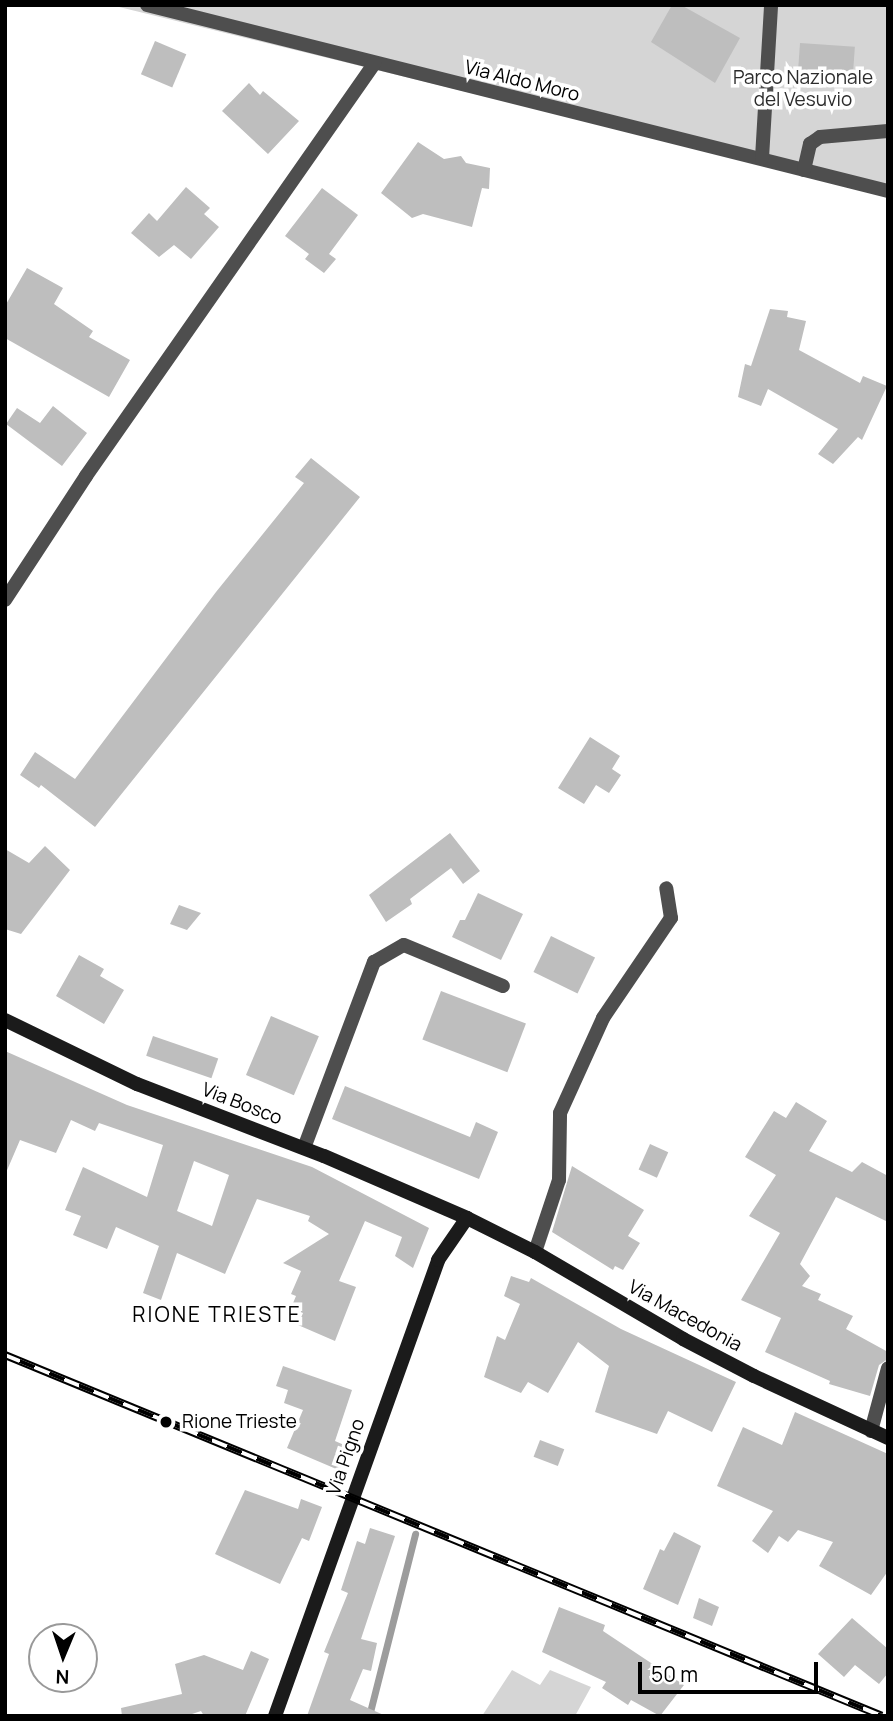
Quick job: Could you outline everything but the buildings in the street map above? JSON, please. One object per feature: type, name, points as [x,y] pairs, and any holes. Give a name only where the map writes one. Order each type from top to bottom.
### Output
[{"type":"main road","name":"Via Bosco","points":[[5,1020],[137,1084],[304,1148],[467,1218]]},
{"type":"main road","name":"Via Macedonia","points":[[467,1218],[534,1252],[683,1339],[888,1438]]},
{"type":"main road","name":"Via Pigno","points":[[275,1716],[438,1260],[467,1218]]},
{"type":"street","name":"Via Aldo Moro","points":[[147,5],[373,64],[888,191]]},
{"type":"street","points":[[762,159],[771,5]]},
{"type":"street","points":[[5,600],[86,477],[373,64]]},
{"type":"street","points":[[804,170],[810,144],[820,137],[888,131]]},
{"type":"street","points":[[534,1252],[559,1180],[560,1113],[603,1018],[671,918],[666,888]]},
{"type":"street","points":[[304,1148],[374,962],[404,945],[503,986]]},
{"type":"street","points":[[871,1431],[888,1368]]},
{"type":"green space","name":"Parco Nazionale del Vesuvio","points":[[111,5],[888,5],[888,197],[746,160]]},
{"type":"green space","points":[[512,1670],[540,1685],[550,1670],[591,1687],[575,1716],[482,1716]]},
{"type":"waterway","points":[[369,1716],[415,1534]]},
{"type":"railway","points":[[5,1355],[882,1716]]},
{"type":"place","name":"Rione Trieste","points":[[166,1422]]},
{"type":"district","name":"RIONE TRIESTE","points":[[217,1314]]}]
